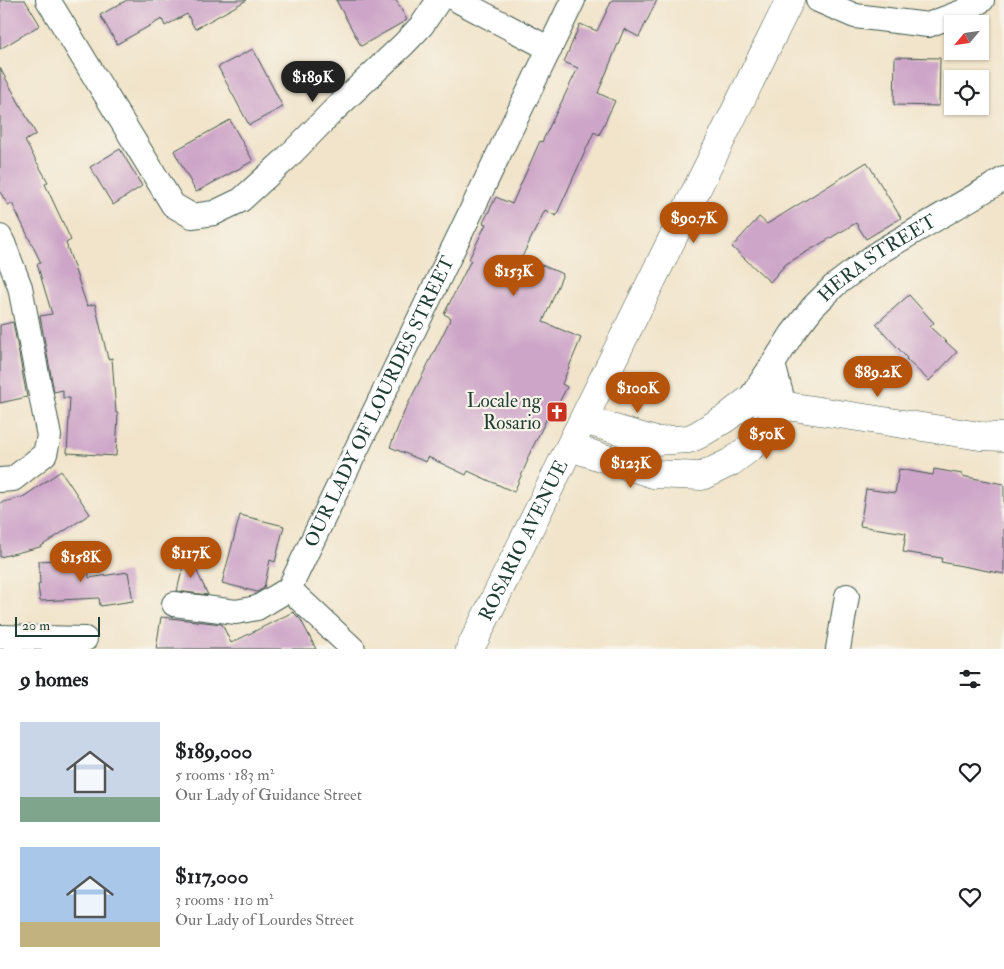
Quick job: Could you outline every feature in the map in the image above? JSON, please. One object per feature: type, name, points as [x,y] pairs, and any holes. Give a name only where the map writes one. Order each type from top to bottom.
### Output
[{"type":"main road","name":"ROSARIO AVENUE","points":[[470,649],[790,0]]},
{"type":"main road","points":[[584,420],[655,441],[688,439],[726,418],[749,400],[980,436],[1004,437]]},
{"type":"main road","points":[[570,447],[653,474],[702,476],[731,462],[750,447],[769,426],[784,405]]},
{"type":"street","points":[[48,0],[172,205],[192,216],[214,214],[241,200],[404,44],[422,25],[439,0]]},
{"type":"street","points":[[456,0],[550,48]]},
{"type":"street","name":"OUR LADY OF LOURDES STREET","points":[[289,589],[573,0]]},
{"type":"street","points":[[818,0],[854,16],[928,25],[962,12],[982,0]]},
{"type":"street","name":"HERA STREET","points":[[749,400],[792,334],[813,307],[834,286],[878,252],[1004,179]]},
{"type":"street","points":[[0,237],[20,287],[49,436],[46,454],[13,479],[0,480]]},
{"type":"street","points":[[773,364],[784,405]]},
{"type":"street","points":[[174,604],[236,612],[257,608],[289,589],[353,649]]},
{"type":"street","points":[[838,649],[847,596]]},
{"type":"street","points":[[0,637],[85,639]]},
{"type":"building","points":[[0,0],[25,0],[40,25],[0,49]]},
{"type":"building","points":[[127,0],[247,0],[195,29],[187,14],[165,26],[162,19],[117,44],[100,15]]},
{"type":"building","points":[[336,0],[396,0],[407,20],[361,46]]},
{"type":"building","points":[[612,0],[657,0],[639,37],[624,29],[598,93],[615,101],[599,135],[594,132],[556,216],[545,210],[522,257],[563,274],[543,322],[581,338],[562,384],[567,387],[552,416],[549,414],[527,459],[514,492],[468,471],[466,475],[428,457],[426,462],[390,447],[405,410],[451,318],[444,314],[471,260],[469,259],[486,224],[483,223],[496,197],[512,204],[540,141],[542,142],[578,68],[564,62],[580,24],[597,31]]},
{"type":"building","points":[[253,49],[283,107],[249,125],[218,67]]},
{"type":"building","points":[[895,57],[940,58],[939,106],[894,105]]},
{"type":"building","points":[[0,68],[36,134],[25,141],[48,182],[45,184],[71,240],[66,243],[87,306],[95,304],[108,359],[112,358],[116,413],[118,413],[116,456],[67,453],[70,398],[63,398],[63,390],[54,392],[40,316],[52,314],[37,264],[41,263],[12,203],[8,205],[0,192]]},
{"type":"building","points":[[230,120],[253,161],[196,192],[174,151]]},
{"type":"building","points":[[120,149],[142,186],[113,205],[90,167]]},
{"type":"building","points":[[867,162],[901,218],[866,239],[856,223],[786,264],[770,282],[732,247],[759,217],[767,224]]},
{"type":"building","points":[[909,295],[934,323],[930,327],[957,352],[929,381],[906,359],[876,324]]},
{"type":"building","points":[[13,322],[27,397],[0,403],[0,325]]},
{"type":"building","points":[[899,469],[933,475],[934,469],[1004,484],[1004,574],[941,562],[942,558],[903,552],[906,533],[860,526],[866,489],[895,493]]},
{"type":"building","points":[[61,471],[90,514],[40,547],[0,557],[0,503],[23,497]]},
{"type":"building","points":[[240,515],[284,526],[275,562],[270,560],[264,588],[257,592],[222,583]]},
{"type":"building","points":[[187,550],[208,595],[177,591]]},
{"type":"building","points":[[88,558],[89,578],[128,572],[133,601],[100,606],[99,598],[40,601],[38,585],[40,584],[39,561]]},
{"type":"building","points":[[293,612],[301,620],[316,649],[156,649],[161,617],[222,624],[231,643]]},
{"type":"place","name":"Locale ng Rosario","points":[[557,412]]}]
